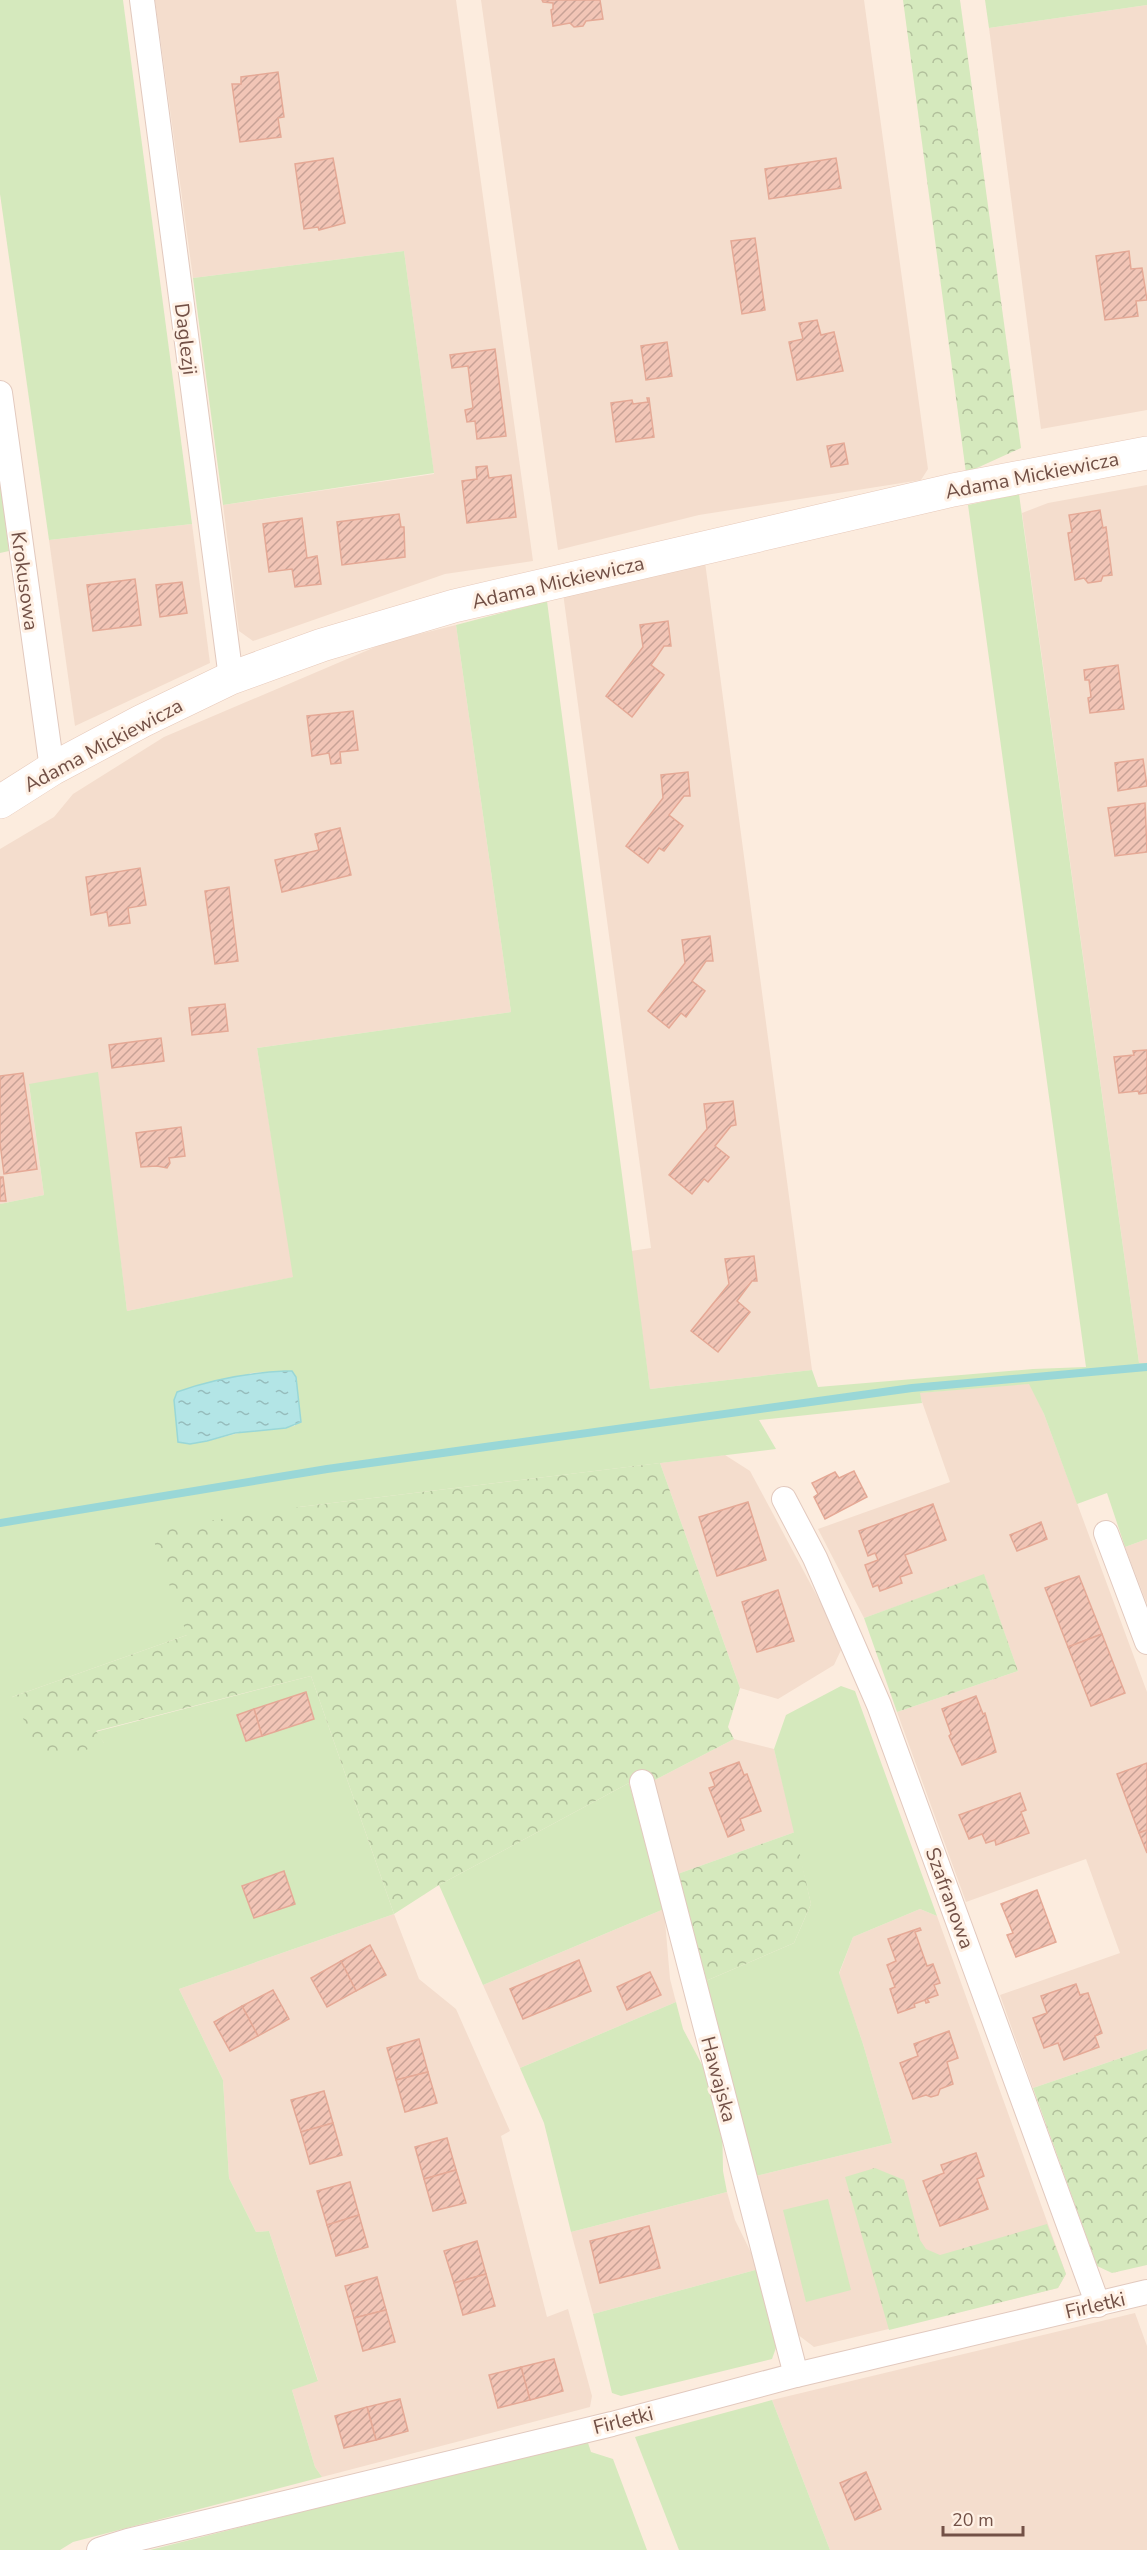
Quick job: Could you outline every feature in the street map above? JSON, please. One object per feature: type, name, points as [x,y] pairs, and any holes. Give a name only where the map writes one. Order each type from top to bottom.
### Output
[{"type":"street","name":"Daglezji","points":[[142,0],[231,678]]},
{"type":"street","name":"Krokusowa","points":[[0,393],[52,769]]},
{"type":"street","name":"Adama Mickiewicza","points":[[0,802],[52,769],[142,721],[231,678],[322,645],[465,604],[953,490],[1147,453]]},
{"type":"street","name":"Szafranowa","points":[[784,1499],[815,1558],[879,1705],[1098,2305]]},
{"type":"street","points":[[1106,1533],[1147,1642]]},
{"type":"street","name":"Hawajska","points":[[642,1782],[796,2375]]},
{"type":"street","name":"Firletki","points":[[99,2550],[139,2538],[443,2463],[612,2424],[796,2375],[1098,2305],[1145,2300]]},
{"type":"shaded area","points":[[155,0],[456,0],[533,561],[445,574],[253,641],[239,631],[223,505],[434,474],[404,251],[193,278]]},
{"type":"shaded area","points":[[481,0],[864,0],[928,469],[921,480],[699,515],[558,550]]},
{"type":"shaded area","points":[[1147,5],[1147,410],[1041,429],[989,28]]},
{"type":"shaded area","points":[[1147,485],[1147,1363],[1139,1363],[1022,513],[1048,503]]},
{"type":"shaded area","points":[[192,524],[210,663],[75,726],[49,540]]},
{"type":"shaded area","points":[[705,562],[812,1370],[650,1389],[631,1251],[651,1248],[563,593]]},
{"type":"shaded area","points":[[456,625],[511,1012],[257,1048],[294,1277],[127,1311],[97,1073],[29,1085],[44,1195],[0,1204],[0,849],[54,817],[73,794],[164,737],[387,642]]},
{"type":"shaded area","points":[[1030,1383],[1044,1414],[1147,1692],[1147,2049],[1033,2088],[1000,1995],[1120,1953],[1086,1859],[966,1902],[897,1712],[1018,1671],[984,1575],[864,1618],[818,1529],[950,1482],[919,1393]]},
{"type":"shaded area","points":[[725,1455],[750,1471],[831,1622],[841,1650],[834,1665],[778,1699],[740,1688],[660,1463]]},
{"type":"shaded area","points":[[1147,1539],[1147,1604],[1125,1547]]},
{"type":"shaded area","points":[[734,1739],[774,1749],[795,1832],[672,1876],[651,1782]]},
{"type":"shaded area","points":[[664,1909],[670,1979],[676,2002],[520,2068],[483,1985]]},
{"type":"shaded area","points":[[920,1909],[937,1916],[1066,2274],[1058,2288],[814,2347],[797,2334],[756,2176],[892,2143],[863,2044],[839,1974],[853,1937]]},
{"type":"shaded area","points":[[394,1914],[419,1979],[456,2009],[510,2131],[501,2136],[547,2317],[568,2309],[592,2396],[590,2407],[322,2477],[315,2467],[292,2390],[318,2380],[269,2231],[256,2232],[229,2178],[223,2080],[179,1989]]},
{"type":"shaded area","points":[[727,2192],[735,2220],[759,2269],[593,2314],[571,2232]]},
{"type":"shaded area","points":[[1135,2313],[1147,2346],[1147,2550],[830,2550],[772,2400]]},
{"type":"green space","points":[[0,0],[123,0],[192,524],[49,540],[0,194]]},
{"type":"green space","points":[[903,0],[960,0],[1021,448],[966,473]]},
{"type":"green space","points":[[985,0],[1147,0],[1147,5],[989,28]]},
{"type":"green space","points":[[404,251],[434,473],[223,505],[193,278]]},
{"type":"green space","points":[[0,481],[9,551],[0,553]]},
{"type":"green space","points":[[1019,494],[1139,1363],[1147,1363],[1147,1539],[1125,1547],[1107,1493],[1077,1504],[1044,1414],[1029,1384],[920,1393],[922,1403],[759,1420],[776,1449],[299,1507],[187,1635],[12,1697],[104,1743],[95,1732],[311,1676],[394,1914],[179,1989],[223,2080],[229,2178],[256,2232],[269,2231],[318,2381],[292,2390],[315,2467],[322,2477],[73,2542],[60,2550],[0,2550],[0,1204],[44,1195],[29,1084],[98,1072],[127,1311],[293,1277],[257,1048],[511,1012],[456,625],[547,601],[650,1389],[812,1370],[818,1387],[1033,1369],[1086,1367],[968,505]],"holes":[[[292,1372],[296,1377],[295,1426],[255,1429],[207,1441],[250,1373]]]},
{"type":"green space","points":[[660,1463],[740,1688],[728,1727],[734,1739],[651,1782],[629,1783],[439,1885],[394,1914],[311,1676],[96,1731],[104,1743],[47,1765],[12,1697],[187,1635],[150,1530],[299,1507]]},
{"type":"green space","points":[[984,1574],[1018,1671],[897,1712],[864,1618]]},
{"type":"green space","points":[[841,1686],[855,1691],[937,1916],[920,1909],[853,1937],[839,1973],[892,2143],[756,2176],[701,1983],[794,1943],[811,1904],[774,1749],[786,1715]]},
{"type":"green space","points":[[629,1783],[664,1909],[483,1985],[439,1885]]},
{"type":"green space","points":[[795,1832],[811,1904],[794,1943],[701,1983],[672,1876]]},
{"type":"green space","points":[[676,2002],[683,2029],[708,2076],[722,2117],[723,2171],[727,2192],[571,2232],[544,2123],[520,2068]]},
{"type":"green space","points":[[1147,2049],[1147,2265],[1112,2273],[1097,2266],[1033,2088]]},
{"type":"green space","points":[[875,2168],[904,2180],[920,2240],[926,2249],[940,2255],[1047,2224],[1066,2274],[1058,2288],[889,2330],[845,2177]]},
{"type":"green space","points":[[828,2199],[851,2290],[806,2302],[783,2210]]},
{"type":"green space","points":[[759,2269],[778,2342],[772,2359],[621,2396],[612,2393],[593,2314]]},
{"type":"green space","points":[[772,2400],[830,2550],[679,2550],[635,2437]]},
{"type":"green space","points":[[587,2440],[591,2452],[613,2459],[647,2550],[150,2550]]},
{"type":"water","points":[[292,1371],[296,1377],[301,1422],[286,1428],[235,1433],[190,1444],[178,1442],[174,1400],[177,1392],[230,1377]]},
{"type":"building","points":[[542,0],[600,0],[603,19],[586,21],[583,26],[574,27],[570,23],[553,26],[551,10],[553,3]]},
{"type":"building","points":[[278,72],[284,117],[278,118],[281,137],[240,142],[232,84],[241,84],[241,77]]},
{"type":"building","points":[[333,158],[345,223],[319,230],[318,227],[304,229],[295,164]]},
{"type":"building","points":[[836,158],[841,188],[769,199],[765,169]]},
{"type":"building","points":[[755,238],[765,310],[742,314],[731,241]]},
{"type":"building","points":[[1129,251],[1131,269],[1142,268],[1147,300],[1136,301],[1138,316],[1105,320],[1096,256]]},
{"type":"building","points":[[817,320],[821,335],[834,332],[843,371],[797,380],[789,342],[803,339],[799,323]]},
{"type":"building","points":[[667,342],[672,376],[646,380],[641,346]]},
{"type":"building","points":[[495,349],[506,436],[477,439],[475,421],[467,422],[465,410],[473,408],[468,366],[452,368],[450,355]]},
{"type":"building","points":[[647,398],[649,398],[654,437],[616,442],[611,403],[632,400],[633,404],[648,402]]},
{"type":"building","points":[[844,443],[848,464],[831,467],[827,446]]},
{"type":"building","points":[[487,466],[489,478],[511,475],[516,517],[467,523],[462,481],[477,479],[476,467]]},
{"type":"building","points":[[1100,510],[1103,528],[1106,527],[1112,575],[1103,576],[1101,581],[1088,583],[1084,578],[1075,580],[1068,533],[1072,532],[1069,515]]},
{"type":"building","points":[[399,514],[401,527],[404,527],[405,557],[342,565],[337,522]]},
{"type":"building","points":[[302,518],[307,558],[317,556],[321,584],[295,587],[292,569],[269,572],[263,524]]},
{"type":"building","points":[[135,579],[141,625],[93,631],[87,585]]},
{"type":"building","points":[[182,582],[187,613],[160,617],[156,585]]},
{"type":"building","points":[[668,621],[671,646],[664,646],[651,665],[664,675],[632,717],[606,696],[643,647],[640,625]]},
{"type":"building","points":[[1118,665],[1124,709],[1090,713],[1089,680],[1085,680],[1084,670]]},
{"type":"building","points":[[353,711],[358,750],[340,752],[341,763],[331,764],[329,753],[312,756],[307,716]]},
{"type":"building","points":[[1143,759],[1147,786],[1118,791],[1115,763]]},
{"type":"building","points":[[688,772],[690,796],[684,796],[669,815],[683,826],[664,851],[659,848],[648,863],[626,846],[663,798],[661,775]]},
{"type":"building","points":[[1145,803],[1147,852],[1115,856],[1108,808]]},
{"type":"building","points":[[340,828],[351,875],[282,892],[275,860],[319,850],[315,834]]},
{"type":"building","points":[[140,868],[146,905],[128,908],[130,923],[109,926],[107,912],[91,915],[86,877]]},
{"type":"building","points":[[229,887],[238,961],[215,964],[205,891]]},
{"type":"building","points":[[710,936],[713,961],[706,961],[692,981],[705,991],[686,1017],[681,1013],[669,1028],[648,1011],[685,963],[682,940]]},
{"type":"building","points":[[225,1004],[228,1031],[192,1035],[189,1008]]},
{"type":"building","points":[[161,1038],[164,1061],[112,1068],[109,1045]]},
{"type":"building","points":[[1147,1050],[1147,1093],[1139,1094],[1138,1091],[1119,1093],[1114,1057],[1134,1055],[1133,1051]]},
{"type":"building","points":[[23,1073],[37,1169],[4,1174],[0,1143],[0,1076]]},
{"type":"building","points":[[733,1101],[736,1125],[731,1126],[715,1146],[729,1157],[708,1182],[704,1179],[692,1194],[669,1175],[707,1129],[704,1104]]},
{"type":"building","points":[[181,1127],[185,1156],[169,1158],[170,1163],[167,1168],[141,1167],[136,1133]]},
{"type":"building","points":[[0,1177],[3,1177],[6,1201],[0,1201]]},
{"type":"building","points":[[754,1256],[757,1281],[752,1281],[737,1301],[750,1312],[718,1352],[691,1331],[729,1284],[725,1259]]},
{"type":"building","points":[[854,1471],[867,1497],[825,1519],[814,1497],[818,1494],[812,1483],[835,1472],[839,1478]]},
{"type":"building","points":[[748,1502],[766,1560],[717,1576],[699,1517]]},
{"type":"building","points":[[933,1504],[946,1540],[905,1555],[912,1573],[900,1577],[902,1583],[880,1591],[878,1585],[873,1587],[865,1565],[878,1560],[875,1553],[868,1556],[859,1531]]},
{"type":"building","points":[[1041,1522],[1047,1539],[1017,1551],[1010,1535]]},
{"type":"building","points":[[1079,1576],[1102,1634],[1068,1647],[1045,1588]]},
{"type":"building","points":[[778,1590],[794,1641],[757,1652],[742,1602]]},
{"type":"building","points":[[1102,1634],[1125,1693],[1091,1706],[1068,1647]]},
{"type":"building","points":[[306,1692],[314,1719],[262,1736],[254,1709]]},
{"type":"building","points":[[976,1696],[983,1714],[985,1713],[996,1752],[962,1765],[949,1736],[951,1734],[942,1709]]},
{"type":"building","points":[[254,1709],[262,1736],[246,1741],[237,1715]]},
{"type":"building","points":[[739,1762],[744,1775],[747,1774],[761,1811],[740,1819],[744,1830],[728,1837],[709,1788],[715,1786],[710,1773]]},
{"type":"building","points":[[1147,1763],[1147,1830],[1139,1833],[1117,1774]]},
{"type":"building","points":[[1020,1793],[1026,1810],[1021,1812],[1029,1833],[996,1845],[995,1840],[986,1843],[982,1834],[969,1839],[959,1815]]},
{"type":"building","points":[[1147,1830],[1147,1853],[1139,1833]]},
{"type":"building","points":[[284,1871],[295,1904],[254,1918],[242,1886]]},
{"type":"building","points":[[1037,1890],[1056,1942],[1016,1957],[1007,1935],[1013,1933],[1001,1904]]},
{"type":"building","points":[[920,1928],[921,1930],[915,1932],[927,1966],[933,1964],[940,1983],[934,1985],[938,1995],[927,1999],[929,2002],[926,2003],[925,2000],[914,2004],[915,2007],[898,2013],[890,1989],[895,1987],[887,1965],[896,1961],[888,1939]]},
{"type":"building","points":[[370,1945],[386,1975],[356,1991],[341,1961]]},
{"type":"building","points":[[579,1960],[591,1991],[523,2019],[510,1989]]},
{"type":"building","points":[[341,1961],[356,1991],[327,2007],[311,1978]]},
{"type":"building","points":[[650,1972],[661,1995],[627,2010],[617,1987]]},
{"type":"building","points":[[1076,1984],[1080,1995],[1088,1993],[1102,2033],[1095,2036],[1099,2047],[1064,2060],[1058,2043],[1044,2048],[1033,2018],[1047,2013],[1041,1996]]},
{"type":"building","points":[[273,1990],[289,2019],[258,2036],[242,2006]]},
{"type":"building","points":[[242,2006],[258,2036],[230,2051],[214,2022]]},
{"type":"building","points":[[949,2031],[958,2058],[947,2062],[953,2084],[940,2089],[938,2095],[931,2097],[926,2095],[913,2099],[900,2063],[918,2056],[914,2044]]},
{"type":"building","points":[[419,2039],[428,2072],[396,2080],[387,2048]]},
{"type":"building","points":[[428,2072],[437,2103],[405,2112],[396,2080]]},
{"type":"building","points":[[324,2091],[333,2123],[301,2132],[291,2100]]},
{"type":"building","points":[[333,2123],[342,2155],[310,2164],[301,2132]]},
{"type":"building","points":[[447,2138],[456,2170],[424,2179],[415,2147]]},
{"type":"building","points":[[976,2153],[984,2176],[977,2179],[988,2209],[940,2226],[923,2181],[944,2173],[941,2165]]},
{"type":"building","points":[[456,2170],[466,2203],[433,2211],[424,2179]]},
{"type":"building","points":[[350,2182],[359,2215],[327,2225],[317,2191]]},
{"type":"building","points":[[359,2215],[368,2247],[336,2256],[327,2225]]},
{"type":"building","points":[[649,2226],[660,2268],[600,2283],[590,2241]]},
{"type":"building","points":[[477,2241],[486,2274],[454,2283],[444,2251]]},
{"type":"building","points":[[486,2274],[495,2306],[463,2315],[454,2283]]},
{"type":"building","points":[[377,2277],[386,2310],[354,2318],[345,2286]]},
{"type":"building","points":[[386,2310],[395,2342],[363,2351],[354,2318]]},
{"type":"building","points":[[554,2359],[563,2391],[530,2400],[521,2367]]},
{"type":"building","points":[[521,2367],[530,2400],[498,2408],[489,2375]]},
{"type":"building","points":[[400,2399],[408,2431],[376,2440],[367,2407]]},
{"type":"building","points":[[367,2407],[376,2440],[344,2448],[335,2416]]},
{"type":"building","points":[[866,2472],[881,2509],[855,2520],[840,2483]]},
{"type":"waterway","points":[[0,1523],[327,1469],[912,1388],[1147,1367]]}]
